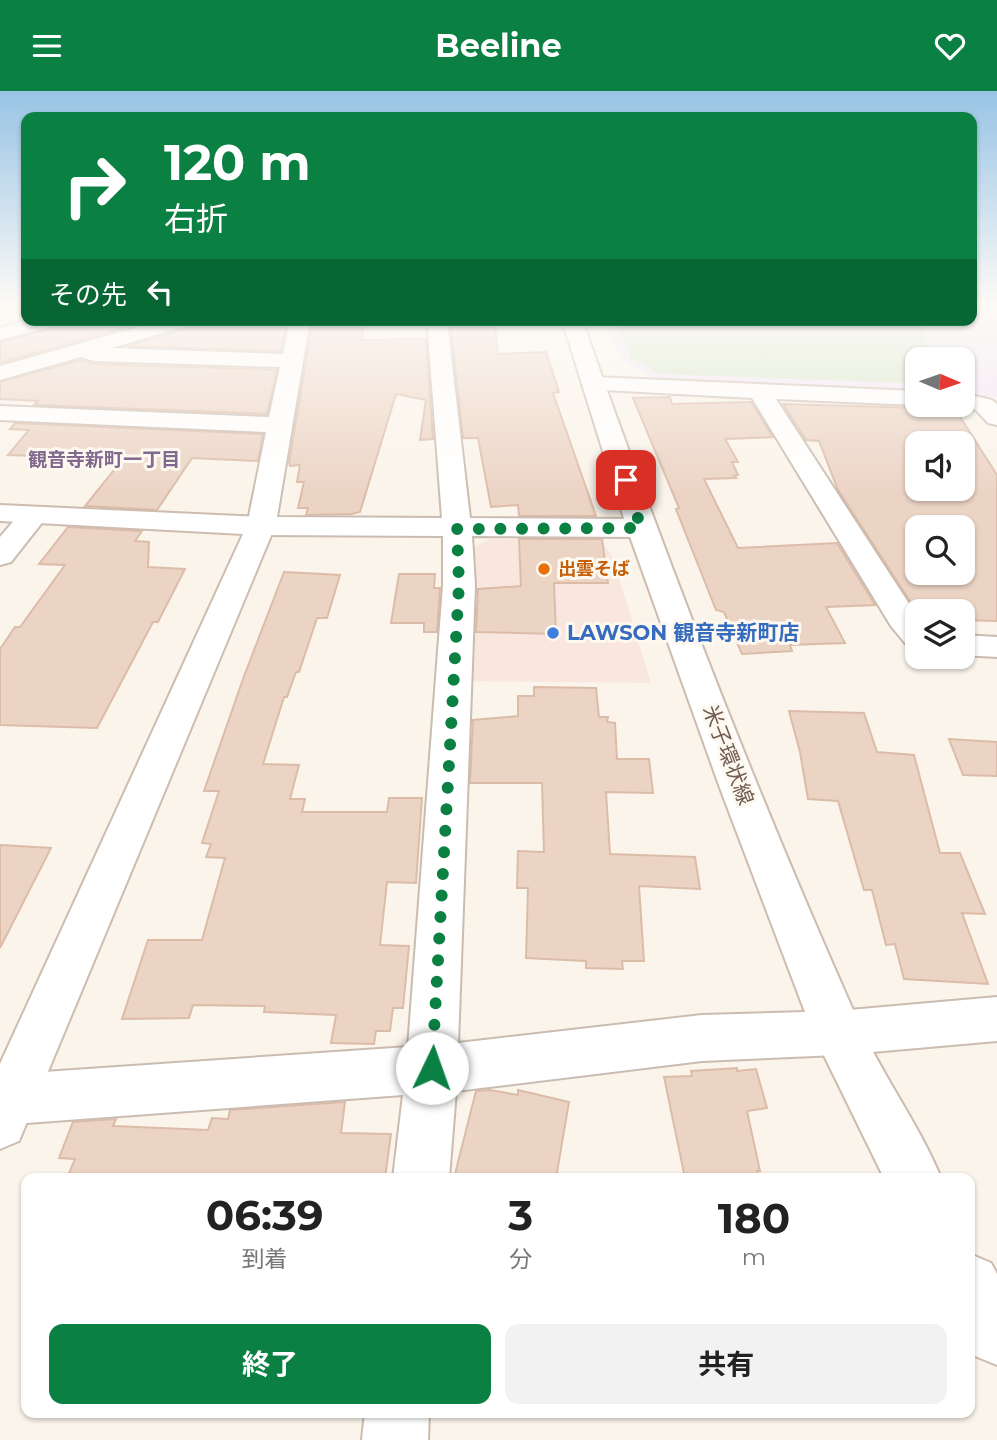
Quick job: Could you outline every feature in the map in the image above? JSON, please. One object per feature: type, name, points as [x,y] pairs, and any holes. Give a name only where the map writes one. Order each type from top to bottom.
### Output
[{"type":"street","points":[[0,373],[17,368]]},
{"type":"street","points":[[291,368],[261,526],[4,1107],[432,1068],[702,1038],[838,1033],[997,1019]]},
{"type":"street","points":[[422,1173],[432,1068],[459,585],[457,529],[442,368]]},
{"type":"street","name":"米子環状線","points":[[588,368],[641,528],[740,788],[838,1033],[911,1173]]},
{"type":"street","points":[[594,384],[905,398]]},
{"type":"street","points":[[760,392],[905,623]]},
{"type":"street","points":[[975,403],[984,405],[997,418]]},
{"type":"street","points":[[0,413],[279,425]]},
{"type":"street","points":[[0,513],[261,526],[641,528]]},
{"type":"street","points":[[0,556],[34,515]]},
{"type":"street","points":[[975,645],[997,646]]},
{"type":"street","points":[[975,1293],[997,1333]]},
{"type":"street","points":[[395,1440],[397,1418]]},
{"type":"shaded area","points":[[635,368],[905,368],[905,391],[652,378]]},
{"type":"shaded area","points":[[975,368],[997,368],[997,397],[975,396]]},
{"type":"shaded area","name":"LAWSON 観音寺新町店","points":[[490,539],[600,540],[612,555],[651,683],[469,681],[472,548]]},
{"type":"green space","points":[[649,368],[905,368],[905,383],[660,374]]},
{"type":"building","points":[[52,368],[277,370],[267,414],[34,405],[38,401],[0,399],[0,382]]},
{"type":"building","points":[[305,368],[428,368],[433,439],[420,440],[426,400],[396,394],[360,512],[306,515],[308,508],[298,508],[304,482],[297,482],[300,465],[290,466]]},
{"type":"building","points":[[455,368],[551,368],[559,392],[553,393],[596,516],[519,516],[518,505],[491,507],[478,438],[463,438]]},
{"type":"building","points":[[670,397],[672,404],[751,402],[773,437],[725,439],[738,462],[732,462],[738,475],[734,476],[736,478],[704,479],[738,548],[837,543],[875,605],[826,607],[845,643],[790,645],[792,651],[742,654],[724,612],[716,610],[676,509],[679,508],[633,398]]},
{"type":"building","points":[[783,404],[905,408],[905,417],[960,417],[969,431],[905,431],[905,501],[975,501],[975,440],[997,475],[997,621],[975,620],[975,599],[909,599],[838,490],[819,441],[806,440]]},
{"type":"building","points":[[15,423],[263,434],[258,461],[192,458],[157,510],[85,506],[123,459],[8,455],[29,430],[10,429]]},
{"type":"building","points":[[68,527],[142,531],[135,541],[149,542],[148,567],[185,569],[158,622],[153,622],[97,728],[0,725],[0,649],[15,627],[20,627],[65,565],[39,564]]},
{"type":"building","points":[[519,539],[602,539],[608,583],[554,583],[556,634],[476,632],[478,589],[521,586]]},
{"type":"building","points":[[284,572],[340,575],[327,618],[317,618],[299,672],[296,672],[287,697],[284,697],[263,764],[299,765],[290,799],[305,799],[302,812],[387,812],[389,798],[422,798],[416,883],[387,882],[380,945],[409,946],[403,1008],[393,1008],[390,1031],[376,1031],[374,1044],[331,1043],[336,1015],[264,1012],[265,1006],[193,1005],[189,1018],[122,1019],[148,940],[202,940],[225,858],[206,857],[211,844],[202,843],[219,791],[204,791]]},
{"type":"building","points":[[399,574],[435,574],[434,588],[440,588],[437,632],[424,632],[424,623],[391,623]]},
{"type":"building","points":[[534,687],[596,688],[599,717],[608,717],[607,722],[615,723],[617,759],[649,759],[653,793],[606,792],[610,854],[695,857],[700,889],[639,886],[644,961],[622,961],[623,969],[586,968],[586,961],[526,958],[528,888],[517,888],[518,851],[544,852],[542,783],[470,783],[473,720],[518,716],[518,696],[534,696]]},
{"type":"building","points":[[789,711],[864,713],[877,752],[914,755],[940,853],[960,853],[985,914],[962,913],[988,984],[904,979],[895,944],[886,945],[872,890],[864,890],[838,801],[808,799]]},
{"type":"building","points":[[949,739],[997,742],[997,776],[963,775]]},
{"type":"building","points":[[0,845],[51,848],[0,948]]},
{"type":"building","points":[[756,1069],[767,1108],[747,1111],[760,1171],[758,1173],[684,1173],[664,1077],[692,1076],[691,1071]]},
{"type":"building","points":[[490,1090],[518,1095],[518,1090],[569,1102],[557,1173],[455,1173],[476,1091]]},
{"type":"building","points":[[345,1102],[341,1133],[391,1134],[386,1173],[69,1173],[75,1159],[59,1158],[73,1122],[116,1119],[113,1126],[208,1130],[212,1118],[228,1119],[230,1110]]},
{"type":"place","name":"出雲そば","points":[[544,569]]},
{"type":"place","name":"LAWSON 観音寺新町店","points":[[553,633]]},
{"type":"district","name":"観音寺新町一丁目","points":[[104,459]]},
{"type":"route","points":[[432,1068],[459,585],[457,529],[641,528],[626,480]]}]
